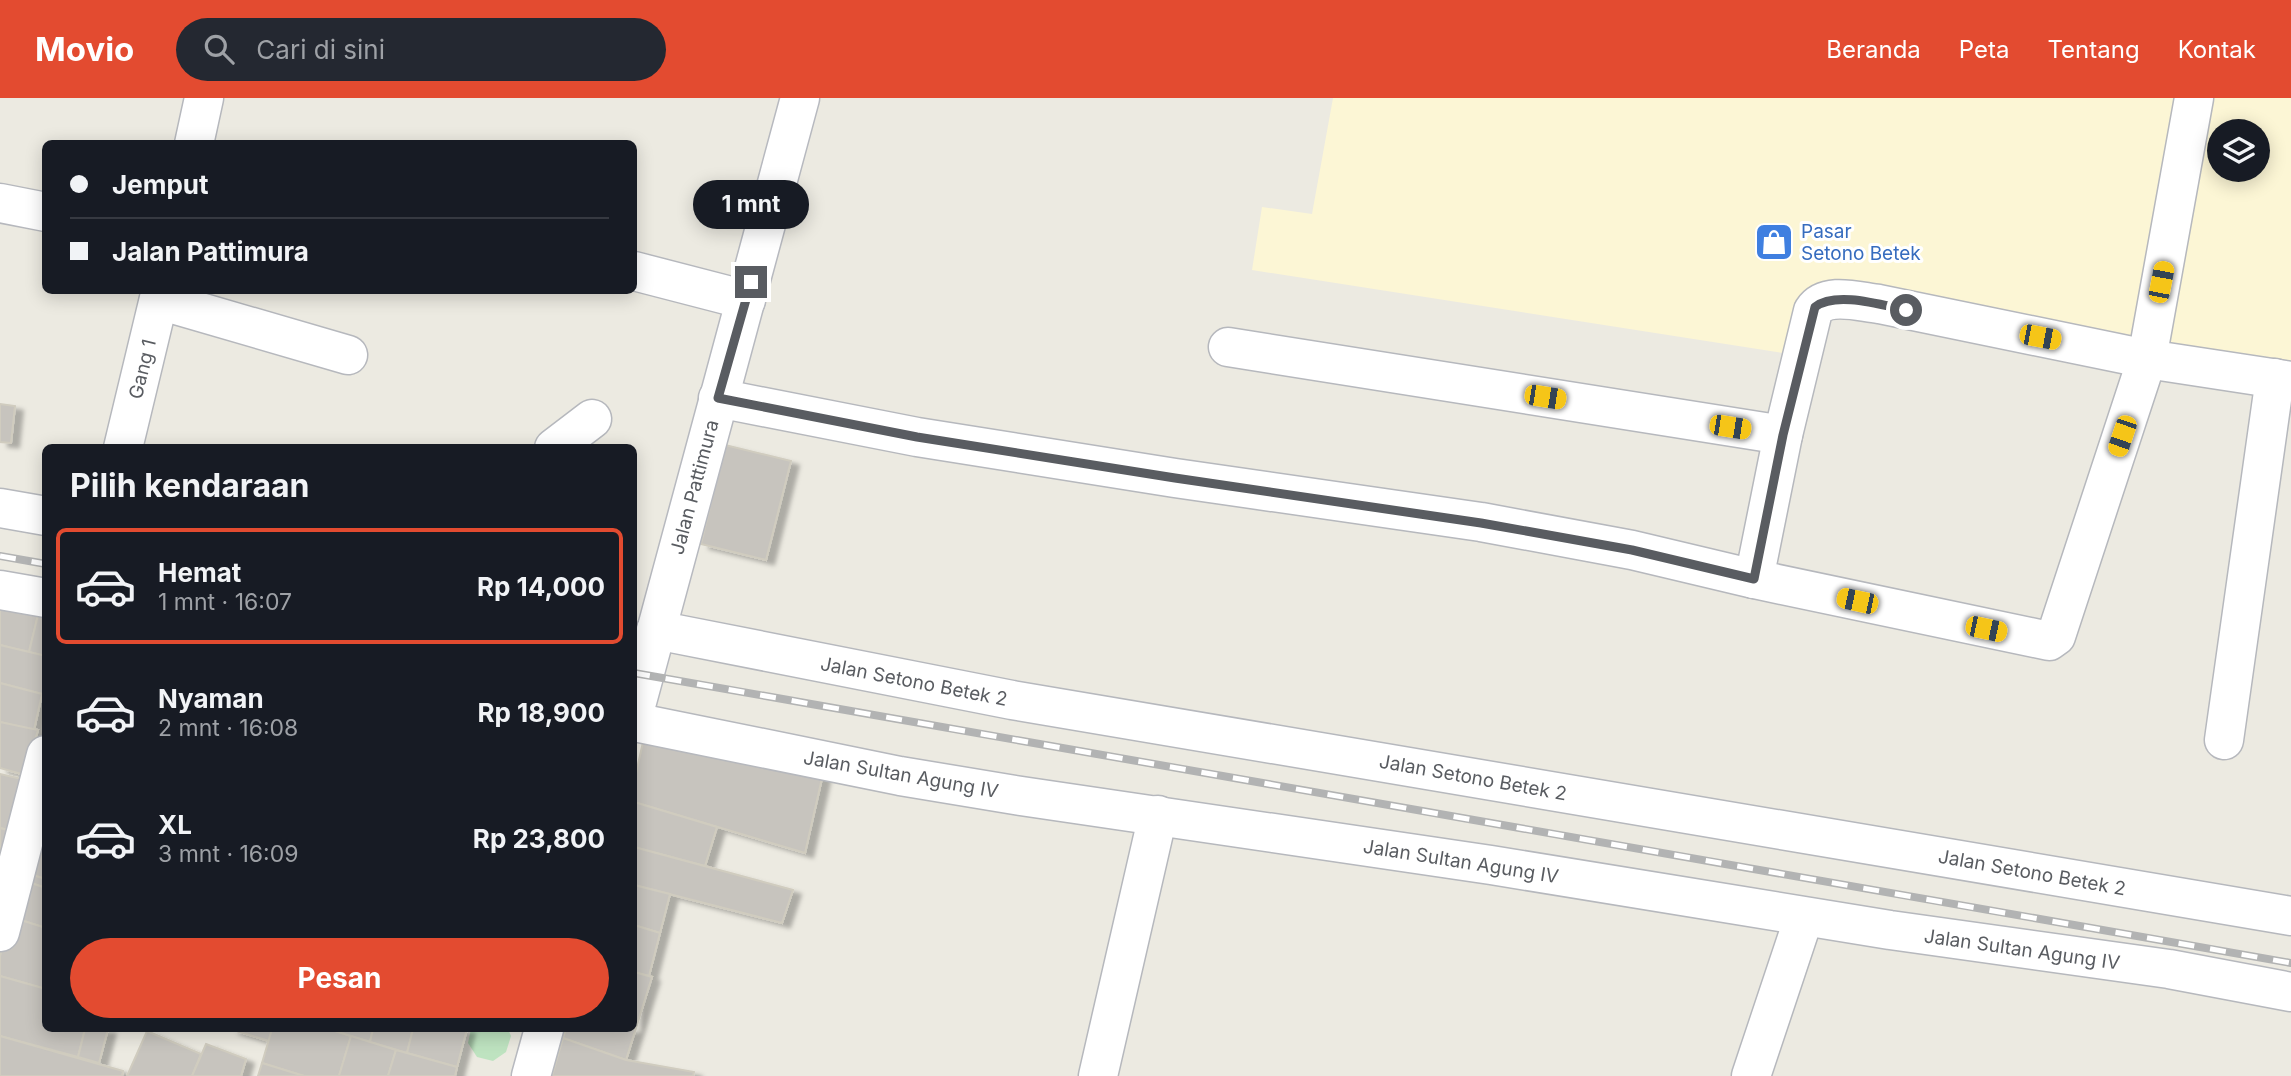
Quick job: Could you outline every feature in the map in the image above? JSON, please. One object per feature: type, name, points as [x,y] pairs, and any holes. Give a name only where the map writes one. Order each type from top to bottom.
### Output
[{"type":"street","points":[[195,140],[204,98]]},
{"type":"street","name":"Jalan Pattimura","points":[[637,702],[800,98]]},
{"type":"street","points":[[718,398],[917,437],[1481,523],[1632,550],[2044,642],[2056,636],[2147,359],[2194,98]]},
{"type":"street","points":[[0,203],[42,211]]},
{"type":"street","points":[[637,272],[746,300]]},
{"type":"street","points":[[160,295],[348,355]]},
{"type":"street","name":"Gang 1","points":[[124,444],[160,295]]},
{"type":"street","points":[[1754,579],[1783,435],[1813,311],[1818,304],[1831,299],[1879,304],[2147,359],[2283,380],[2224,740]]},
{"type":"street","points":[[1228,347],[1783,435]]},
{"type":"street","points":[[559,444],[592,419]]},
{"type":"street","points":[[0,508],[42,515]]},
{"type":"street","points":[[0,590],[42,597]]},
{"type":"street","name":"Jalan Setono Betek 2","points":[[656,630],[1012,700],[2291,916]]},
{"type":"street","name":"Jalan Sultan Agung IV","points":[[637,723],[900,776],[1491,865],[1804,917],[2169,969],[2291,992]]},
{"type":"street","points":[[0,932],[42,770]]},
{"type":"street","points":[[1098,1076],[1158,815]]},
{"type":"street","points":[[1751,1076],[1804,917]]},
{"type":"street","points":[[530,1076],[543,1032]]},
{"type":"shaded area","name":"Pasar Setono Betek","points":[[1333,98],[2291,98],[2291,365],[1821,291],[1808,357],[1252,270],[1262,207],[1312,214]]},
{"type":"green space","points":[[470,1032],[509,1032],[511,1036],[506,1052],[493,1061],[477,1057],[468,1043]]},
{"type":"building","points":[[0,404],[15,406],[11,443],[0,442]]},
{"type":"building","points":[[725,445],[791,461],[766,560],[701,544]]},
{"type":"building","points":[[0,607],[38,615],[29,652],[0,645]]},
{"type":"building","points":[[42,614],[42,655],[29,652],[38,615]]},
{"type":"building","points":[[0,645],[42,655],[42,694],[0,683]]},
{"type":"building","points":[[0,683],[42,694],[34,730],[0,722]]},
{"type":"building","points":[[0,722],[38,730],[25,775],[0,768]]},
{"type":"building","points":[[643,742],[825,765],[805,853],[637,803],[637,769]]},
{"type":"building","points":[[0,774],[26,780],[12,831],[0,828]]},
{"type":"building","points":[[637,803],[717,827],[705,866],[637,848]]},
{"type":"building","points":[[0,828],[12,831],[0,873]]},
{"type":"building","points":[[42,841],[42,878],[25,873]]},
{"type":"building","points":[[637,848],[793,890],[782,923],[637,886]]},
{"type":"building","points":[[25,873],[42,878],[42,887],[22,880]]},
{"type":"building","points":[[22,880],[42,887],[42,927],[11,917]]},
{"type":"building","points":[[637,886],[670,894],[660,933],[637,926]]},
{"type":"building","points":[[11,917],[42,927],[42,988],[0,976],[0,956]]},
{"type":"building","points":[[637,926],[660,933],[649,976],[637,973]]},
{"type":"building","points":[[637,973],[652,977],[637,1025]]},
{"type":"building","points":[[0,976],[42,988],[42,1032],[84,1032],[78,1057],[0,1036]]},
{"type":"building","points":[[84,1032],[107,1032],[99,1063],[78,1057]]},
{"type":"building","points":[[147,1032],[201,1054],[192,1076],[127,1076]]},
{"type":"building","points":[[240,1032],[271,1032],[269,1041]]},
{"type":"building","points":[[271,1032],[338,1032],[351,1036],[339,1076],[304,1076],[262,1063]]},
{"type":"building","points":[[338,1032],[372,1032],[370,1042]]},
{"type":"building","points":[[372,1032],[412,1032],[407,1053],[370,1042]]},
{"type":"building","points":[[412,1032],[466,1032],[457,1067],[407,1053]]},
{"type":"building","points":[[565,1032],[635,1032],[626,1060],[563,1038]]},
{"type":"building","points":[[0,1036],[123,1071],[122,1076],[0,1076]]},
{"type":"building","points":[[351,1036],[396,1050],[388,1076],[339,1076]]},
{"type":"building","points":[[563,1038],[626,1060],[694,1072],[693,1076],[552,1076]]},
{"type":"building","points":[[206,1044],[246,1059],[241,1076],[192,1076]]},
{"type":"building","points":[[396,1050],[457,1067],[455,1076],[388,1076]]},
{"type":"building","points":[[262,1063],[304,1076],[258,1076]]},
{"type":"railway","points":[[0,556],[42,563]]},
{"type":"railway","points":[[637,674],[2291,963]]},
{"type":"place","name":"Pasar Setono Betek","points":[[1774,242]]},
{"type":"route","points":[[751,282],[718,398],[917,437],[1481,523],[1632,550],[1754,579],[1783,435],[1815,307],[1825,301],[1838,299],[1906,310]]}]
